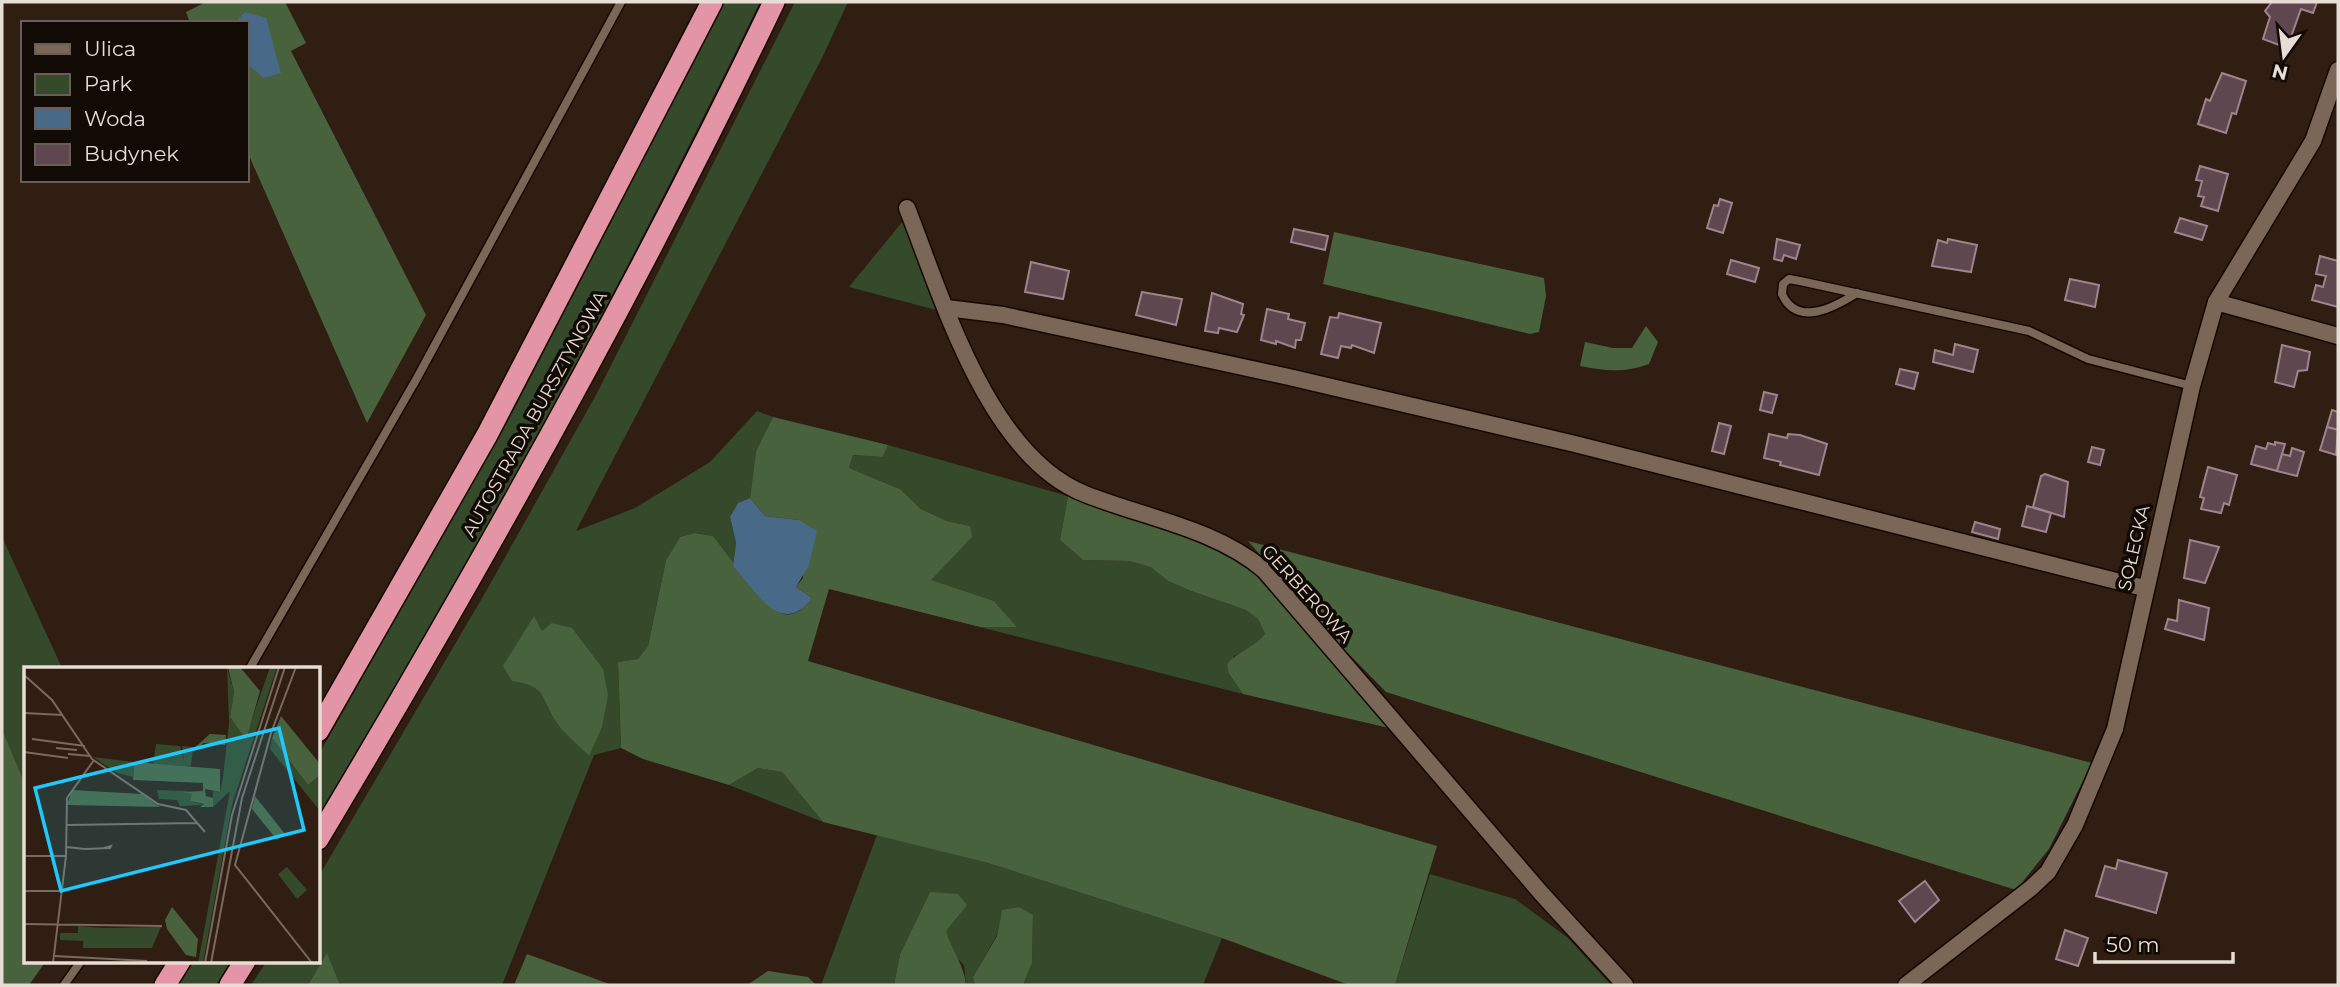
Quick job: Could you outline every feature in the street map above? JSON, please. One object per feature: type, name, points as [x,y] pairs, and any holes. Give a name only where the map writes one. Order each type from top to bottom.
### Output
[{"type":"highway","name":"AUTOSTRADA BURSZTYNOWA","points":[[320,727],[487,435],[712,2]]},
{"type":"highway","name":"AUTOSTRADA BURSZTYNOWA","points":[[320,836],[478,566],[614,317],[774,2]]},
{"type":"highway","points":[[165,985],[179,962]]},
{"type":"highway","points":[[230,985],[244,962]]},
{"type":"street","name":"SOŁECKA","points":[[1906,985],[2048,872],[2059,856],[2092,787],[2115,729],[2144,588],[2192,386],[2217,302],[2313,141],[2338,70]]},
{"type":"street","name":"GERBEROWA","points":[[907,208],[960,344],[981,386],[1043,470],[1058,482],[1085,494],[1224,543],[1242,552],[1264,570],[1541,893],[1625,985]]},
{"type":"street","points":[[2217,302],[2338,336]]},
{"type":"street","points":[[947,308],[1003,316],[1341,389],[1586,446],[2144,588]]},
{"type":"lane","points":[[251,667],[417,379],[621,2]]},
{"type":"lane","points":[[1857,293],[1833,308],[1807,313],[1793,309],[1782,294],[1783,284],[1789,279],[1857,293],[2029,331],[2088,359],[2192,386]]},
{"type":"lane","points":[[64,985],[80,962]]},
{"type":"green space","points":[[206,2],[285,2],[306,43],[291,51],[426,315],[367,423],[248,153],[248,21],[189,21],[186,12]]},
{"type":"green space","points":[[725,2],[760,2],[657,209],[549,414],[436,617],[320,815],[320,752],[510,417]]},
{"type":"green space","points":[[795,2],[848,2],[822,58],[576,531],[635,508],[710,462],[757,411],[773,417],[756,451],[750,498],[738,503],[730,517],[736,543],[733,566],[713,536],[696,533],[680,537],[666,560],[648,646],[638,659],[618,662],[621,748],[594,755],[502,985],[340,985],[327,954],[308,985],[251,985],[266,962],[320,962],[320,874],[485,593],[596,395]],"holes":[[[534,617],[542,631],[588,755],[558,724],[546,697],[531,683]]]},
{"type":"green space","points":[[903,221],[940,311],[849,287]]},
{"type":"green space","points":[[1334,232],[1544,278],[1546,296],[1539,332],[1530,334],[1323,284]]},
{"type":"green space","points":[[1646,326],[1658,342],[1649,364],[1615,370],[1580,366],[1585,342],[1613,348],[1632,348]]},
{"type":"green space","points":[[773,417],[888,445],[883,457],[853,455],[849,468],[900,489],[921,509],[947,521],[970,526],[972,537],[931,580],[994,601],[1017,627],[980,627],[829,589],[808,661],[1437,846],[1395,985],[1349,985],[1222,938],[988,863],[823,822],[782,772],[758,768],[729,785],[643,759],[621,748],[618,662],[638,659],[648,646],[666,560],[680,537],[695,533],[713,536],[757,592],[770,606],[783,614],[797,612],[812,598],[796,587],[803,578],[799,520],[765,516],[750,498],[756,451]]},
{"type":"green space","points":[[888,445],[1068,496],[1060,540],[1083,560],[1129,561],[1152,567],[1168,581],[1246,610],[1258,619],[1265,634],[1255,646],[1234,656],[1229,674],[1243,694],[980,627],[1017,627],[994,601],[930,580],[970,526],[947,521],[921,509],[900,489],[849,468],[853,455],[883,457]]},
{"type":"green space","points":[[1068,496],[1193,536],[1259,576],[1389,728],[1243,694],[1229,674],[1227,664],[1265,634],[1258,619],[1246,610],[1168,581],[1151,567],[1129,561],[1083,560],[1060,540]]},
{"type":"green space","points":[[2,537],[62,667],[24,667],[24,781],[2,729]]},
{"type":"green space","points":[[1248,541],[2092,763],[2049,849],[2016,890],[1386,692],[1339,644]]},
{"type":"green space","points":[[534,616],[542,631],[552,623],[572,628],[603,669],[608,695],[602,727],[589,756],[560,727],[542,694],[532,686],[512,681],[503,666]]},
{"type":"green space","points":[[2,729],[24,781],[24,962],[45,962],[29,985],[2,985]]},
{"type":"green space","points":[[758,768],[782,772],[823,822],[729,785]]},
{"type":"green space","points":[[877,835],[988,863],[1222,938],[1203,985],[1023,985],[1032,963],[1033,916],[1019,907],[1002,911],[997,935],[973,977],[975,985],[966,985],[964,965],[953,954],[930,892],[900,954],[894,985],[821,985]]},
{"type":"green space","points":[[1430,874],[1515,899],[1568,938],[1611,985],[1395,985]]},
{"type":"green space","points":[[930,892],[958,894],[967,905],[946,931],[966,985],[894,985],[900,954]]},
{"type":"green space","points":[[1019,907],[1033,915],[1032,963],[1023,985],[975,985],[973,977],[997,936],[1002,910]]},
{"type":"green space","points":[[327,953],[340,985],[308,985]]},
{"type":"green space","points":[[527,954],[612,985],[514,985]]},
{"type":"green space","points":[[193,962],[230,962],[216,985],[178,985]]},
{"type":"green space","points":[[768,971],[808,977],[816,985],[747,985]]},
{"type":"water","points":[[245,12],[266,18],[281,73],[264,78],[248,65],[248,21],[237,21]]},
{"type":"water","points":[[750,498],[765,516],[799,520],[817,531],[809,565],[796,587],[812,598],[801,610],[790,614],[769,606],[733,566],[736,543],[730,517],[738,503]]},
{"type":"building","points":[[2272,2],[2317,2],[2313,13],[2301,9],[2287,48],[2263,39],[2270,17],[2265,11]]},
{"type":"building","points":[[2222,73],[2246,81],[2236,114],[2232,113],[2226,133],[2198,124],[2206,99],[2210,101]]},
{"type":"building","points":[[2200,166],[2228,174],[2218,211],[2201,206],[2204,197],[2198,196],[2202,181],[2196,180]]},
{"type":"building","points":[[1720,199],[1732,203],[1723,233],[1707,228],[1714,205],[1718,206]]},
{"type":"building","points":[[2180,218],[2207,226],[2202,240],[2175,232]]},
{"type":"building","points":[[1294,229],[1328,236],[1325,250],[1291,242]]},
{"type":"building","points":[[1777,239],[1800,245],[1796,259],[1784,255],[1782,261],[1774,259]]},
{"type":"building","points":[[1948,239],[1977,245],[1971,272],[1932,266],[1938,240],[1947,243]]},
{"type":"building","points":[[2320,256],[2338,261],[2338,307],[2312,300],[2316,285],[2323,287],[2326,276],[2316,274]]},
{"type":"building","points":[[1731,260],[1759,268],[1755,282],[1727,274]]},
{"type":"building","points":[[1031,262],[1069,271],[1063,299],[1025,292]]},
{"type":"building","points":[[2070,279],[2099,285],[2095,307],[2065,300]]},
{"type":"building","points":[[1142,292],[1182,299],[1176,325],[1136,315]]},
{"type":"building","points":[[1212,293],[1243,304],[1241,314],[1244,315],[1237,332],[1219,328],[1218,333],[1205,331]]},
{"type":"building","points":[[1267,309],[1289,314],[1288,319],[1305,323],[1301,340],[1296,340],[1295,348],[1276,341],[1276,344],[1261,340]]},
{"type":"building","points":[[1339,313],[1381,323],[1374,353],[1352,345],[1351,348],[1341,346],[1338,358],[1321,354],[1330,317],[1338,318]]},
{"type":"building","points":[[1955,344],[1978,350],[1973,372],[1933,362],[1935,350],[1953,355]]},
{"type":"building","points":[[2282,345],[2310,352],[2307,370],[2298,371],[2294,387],[2275,382]]},
{"type":"building","points":[[1900,369],[1918,373],[1914,389],[1896,384]]},
{"type":"building","points":[[1764,392],[1777,395],[1772,413],[1760,410]]},
{"type":"building","points":[[2332,410],[2338,412],[2338,430],[2327,427]]},
{"type":"building","points":[[1719,423],[1731,426],[1724,454],[1712,451]]},
{"type":"building","points":[[2327,427],[2338,430],[2336,455],[2320,450]]},
{"type":"building","points":[[1769,434],[1787,438],[1788,434],[1800,435],[1827,444],[1819,475],[1764,458]]},
{"type":"building","points":[[2275,442],[2285,444],[2277,471],[2251,464],[2256,446],[2266,449],[2268,443],[2275,445]]},
{"type":"building","points":[[2092,447],[2104,450],[2100,465],[2088,462]]},
{"type":"building","points":[[2292,448],[2304,452],[2297,476],[2277,471],[2282,454],[2290,456]]},
{"type":"building","points":[[2208,467],[2237,475],[2229,505],[2224,503],[2221,513],[2201,509],[2204,498],[2200,497]]},
{"type":"building","points":[[2045,474],[2068,482],[2064,517],[2033,507],[2041,476]]},
{"type":"building","points":[[2027,506],[2051,513],[2046,532],[2022,526]]},
{"type":"building","points":[[1975,522],[2000,529],[1998,539],[1972,532]]},
{"type":"building","points":[[2190,540],[2219,547],[2205,583],[2184,578]]},
{"type":"building","points":[[2179,600],[2209,608],[2204,640],[2165,629],[2168,619],[2177,621]]},
{"type":"building","points":[[2118,860],[2167,873],[2156,913],[2096,896],[2105,866],[2116,869]]},
{"type":"building","points":[[1925,881],[1939,900],[1915,922],[1899,901]]},
{"type":"building","points":[[2065,930],[2088,938],[2078,966],[2056,959]]}]
